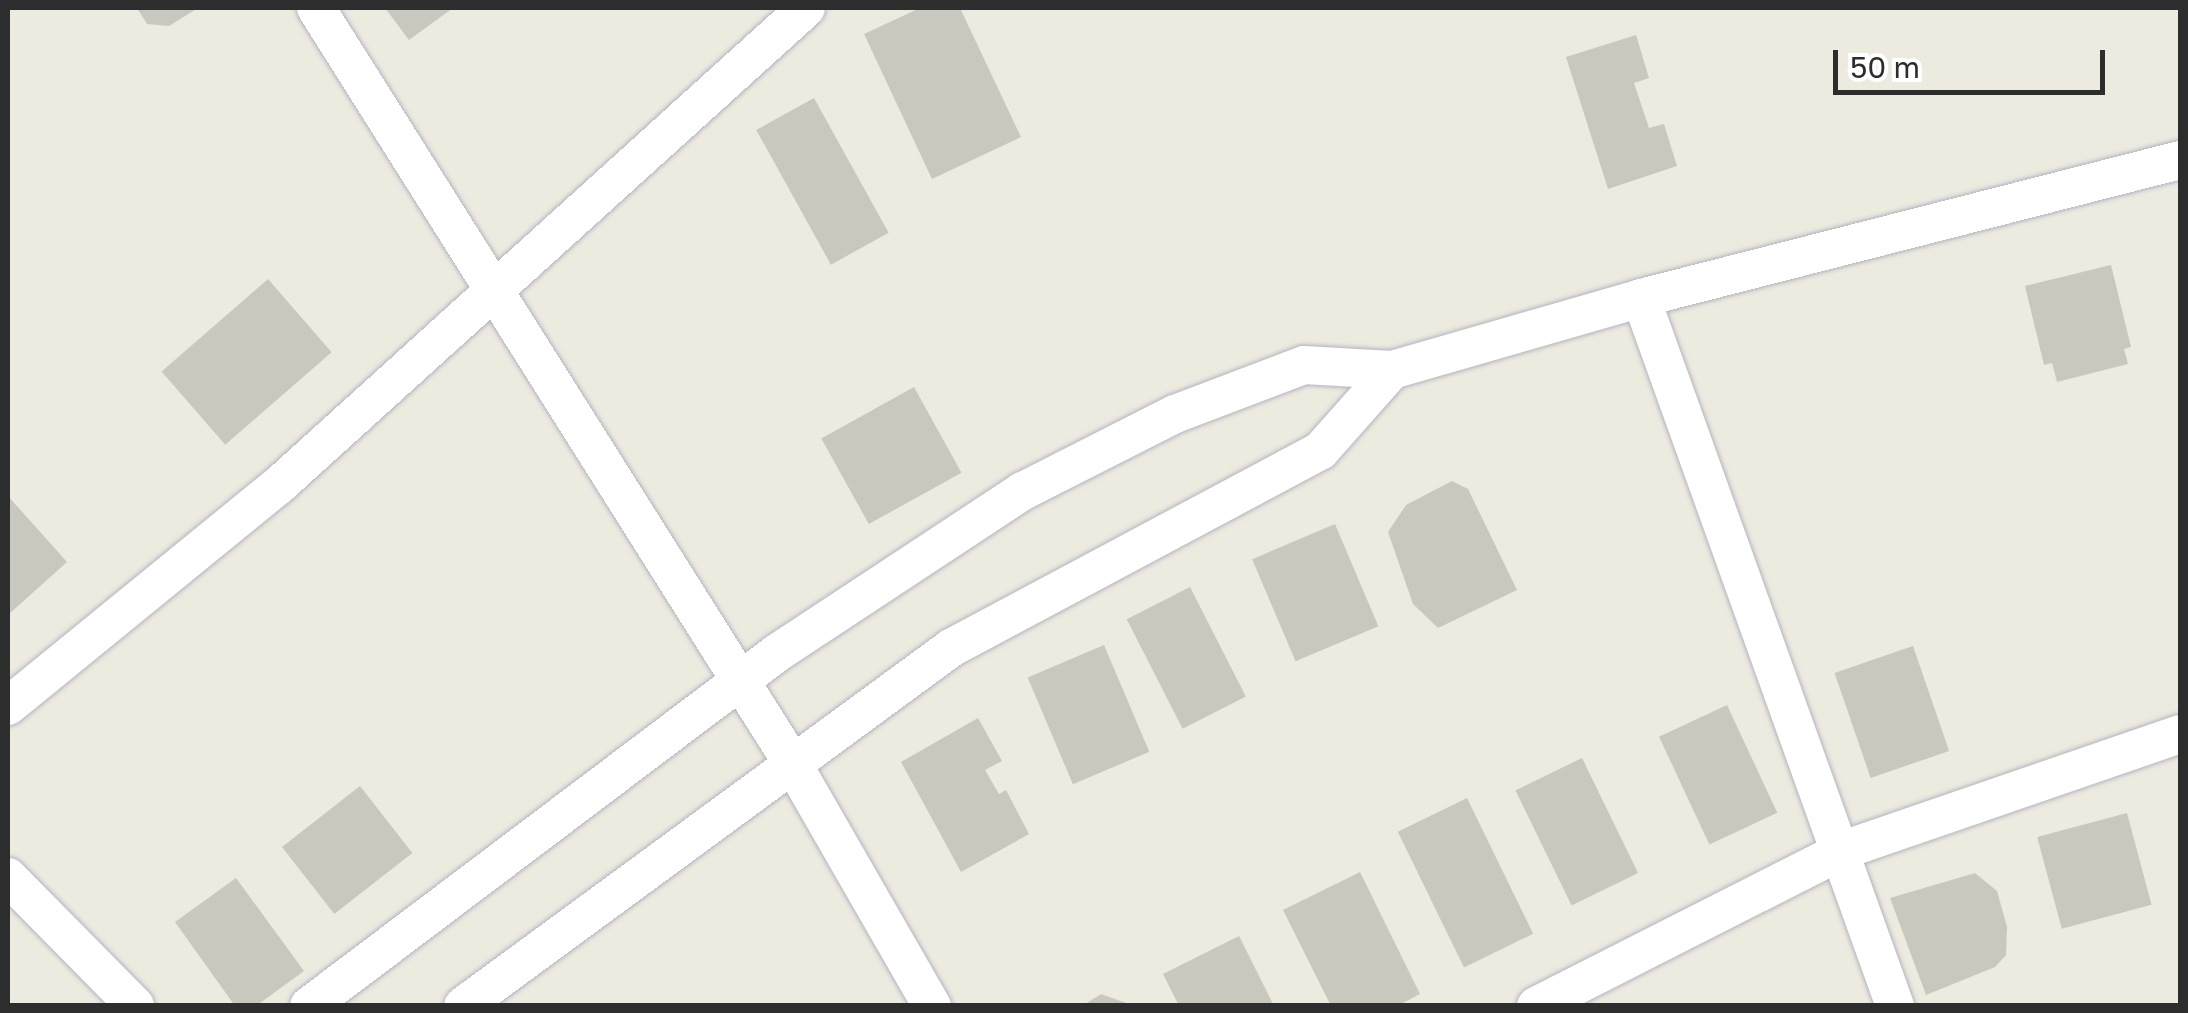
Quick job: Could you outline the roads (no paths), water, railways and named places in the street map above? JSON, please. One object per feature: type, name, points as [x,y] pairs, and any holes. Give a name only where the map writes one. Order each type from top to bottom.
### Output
[{"type":"street","points":[[316,8],[791,760],[932,1006]]},
{"type":"street","points":[[8,706],[278,486],[491,287],[806,8]]},
{"type":"street","points":[[310,1006],[740,682],[1023,491],[1175,414],[1304,365],[1392,370],[1641,298],[2180,160]]},
{"type":"street","points":[[1641,298],[1762,645],[1844,850],[1895,1006]]},
{"type":"street","points":[[462,1006],[791,760],[951,648],[1320,451],[1392,370]]},
{"type":"street","points":[[1536,1006],[1844,850],[2180,734]]},
{"type":"street","points":[[8,877],[135,1006]]}]
